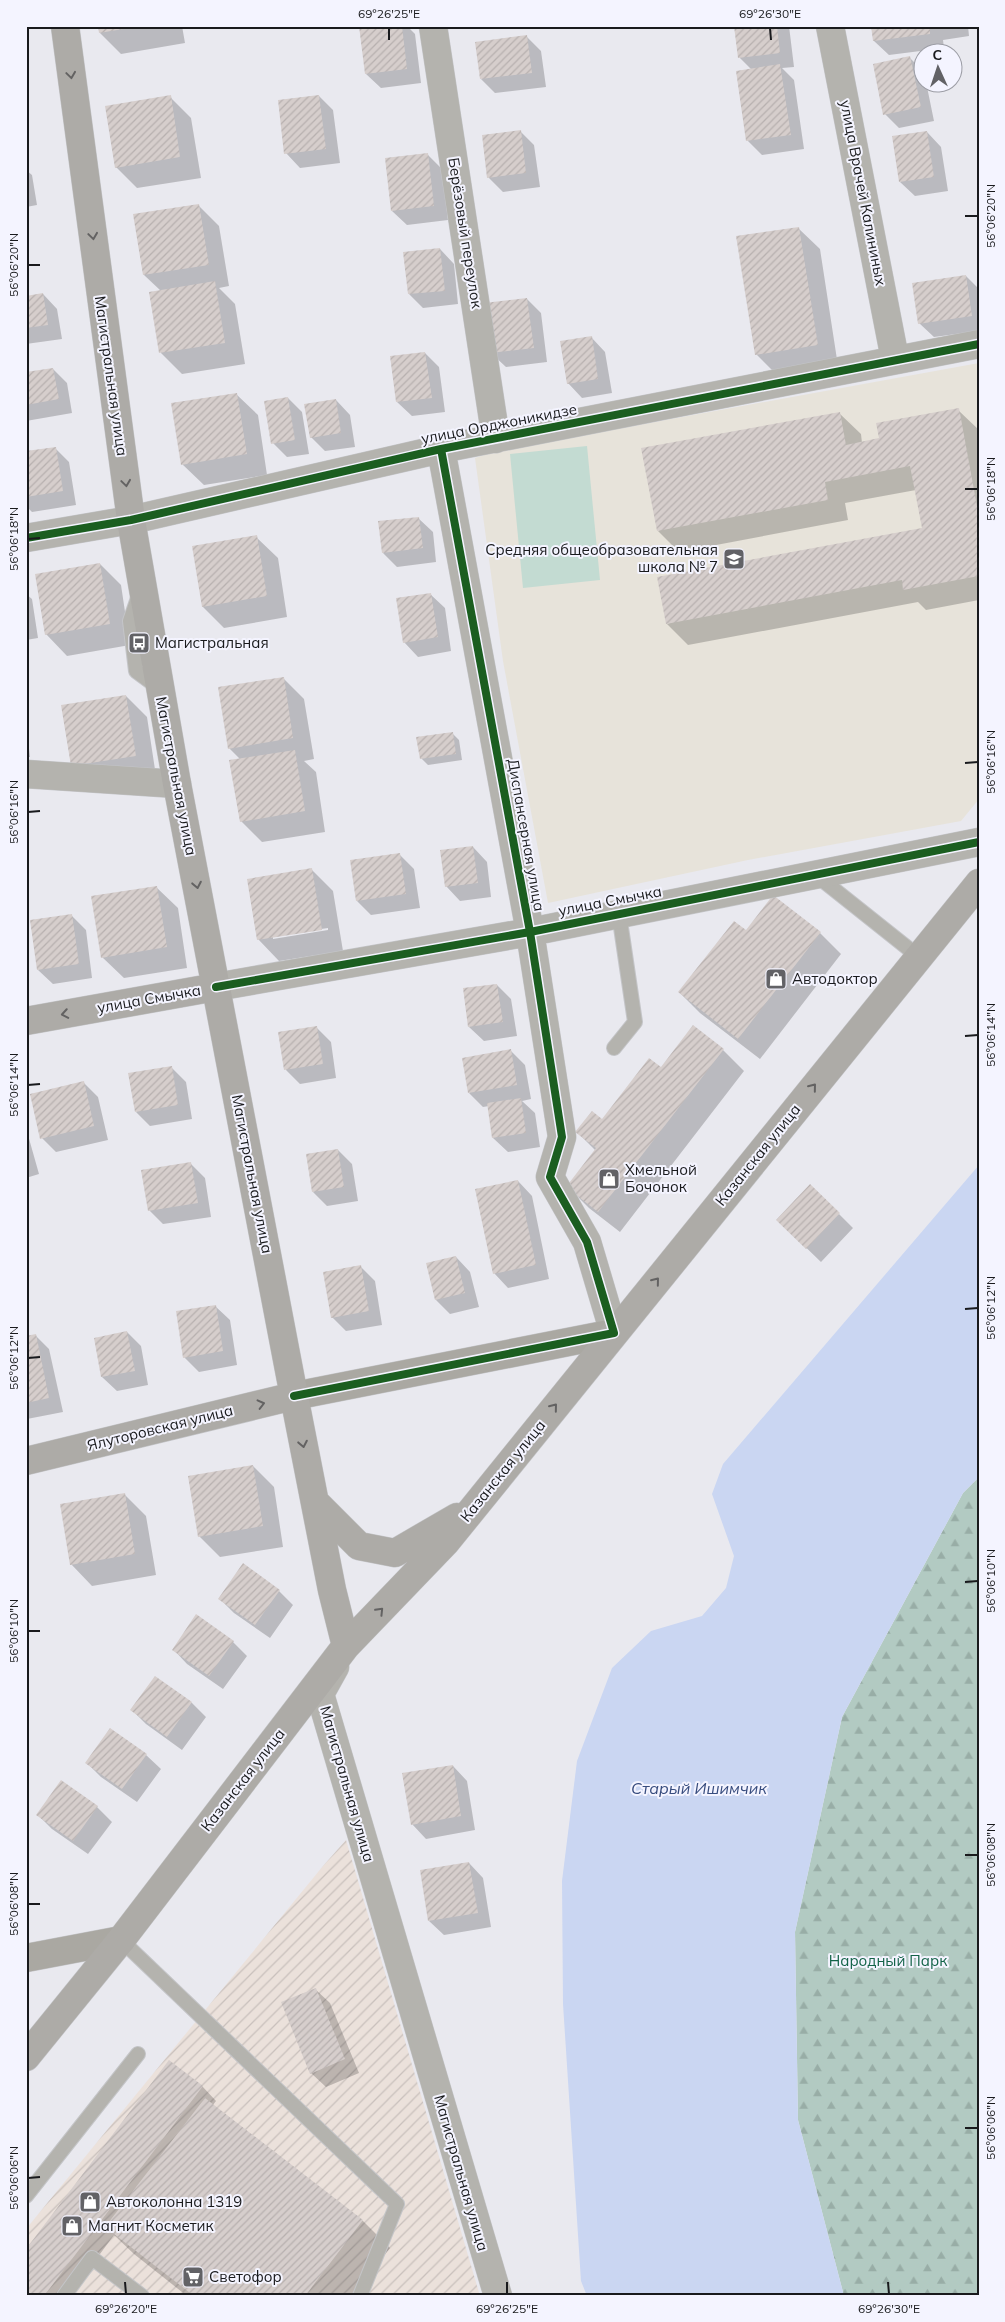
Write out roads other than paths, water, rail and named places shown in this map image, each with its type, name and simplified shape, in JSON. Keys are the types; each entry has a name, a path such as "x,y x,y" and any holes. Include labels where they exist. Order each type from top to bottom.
{"main road":[{"name":"Магистральная улица","path":"65,26 130,520 177,784 294,1396 332,1590 346,1646"},
{"name":"Казанская улица","path":"26,2057 121,1940 346,1646 446,1542 979,883"},
{"name":"улица Смычка","path":"26,1021 216,987"},
{"name":"Ялуторовская улица","path":"26,1461 294,1396"},
{"path":"315,1502 358,1546 395,1553 473,1507"}],"street":[{"name":"Берёзовый переулок","path":"433,26 496,439"},
{"name":"улица Врачей Калининых","path":"830,26 895,359"},
{"name":"улица Орджоникидзе","path":"26,538 130,520 441,449 979,344"},
{"name":"Диспансерная улица","path":"441,449 530,932 562,1137 550,1178 587,1242 614,1333"},
{"path":"26,774 177,784"},
{"name":"улица Смычка","path":"216,987 530,932 979,842"},
{"path":"294,1396 614,1333"},
{"name":"Магистральная улица","path":"346,1646 320,1694 498,2296"},
{"path":"26,1958 121,1940"}],"lane":[{"path":"816,874 919,956"},
{"path":"614,1048 635,1022 619,914"},
{"path":"121,1940 397,2204 360,2296"},
{"path":"26,2196 138,2054"},
{"path":"64,2296 92,2258 142,2296"}],"water":[{"name":"Старый Ишимчик","path":"979,1165 979,1477 963,1493 842,1717 795,1932 798,2120 844,2296 587,2296 581,2281 563,2004 562,1881 577,1761 612,1668 651,1631 702,1616 726,1588 734,1556 712,1494 723,1464"}],"place":[{"name":"Средняя общеобразовательная школа № 7","path":"734,559"},
{"name":"Магистральная","path":"139,643"},
{"name":"Автодоктор","path":"776,979"},
{"name":"Хмельной Бочонок","path":"609,1179"},
{"name":"Автоколонна 1319","path":"90,2202"},
{"name":"Магнит Косметик","path":"72,2226"},
{"name":"Светофор","path":"193,2277"}],"park label":[{"name":"Народный Парк","path":"888,1961"}]}
